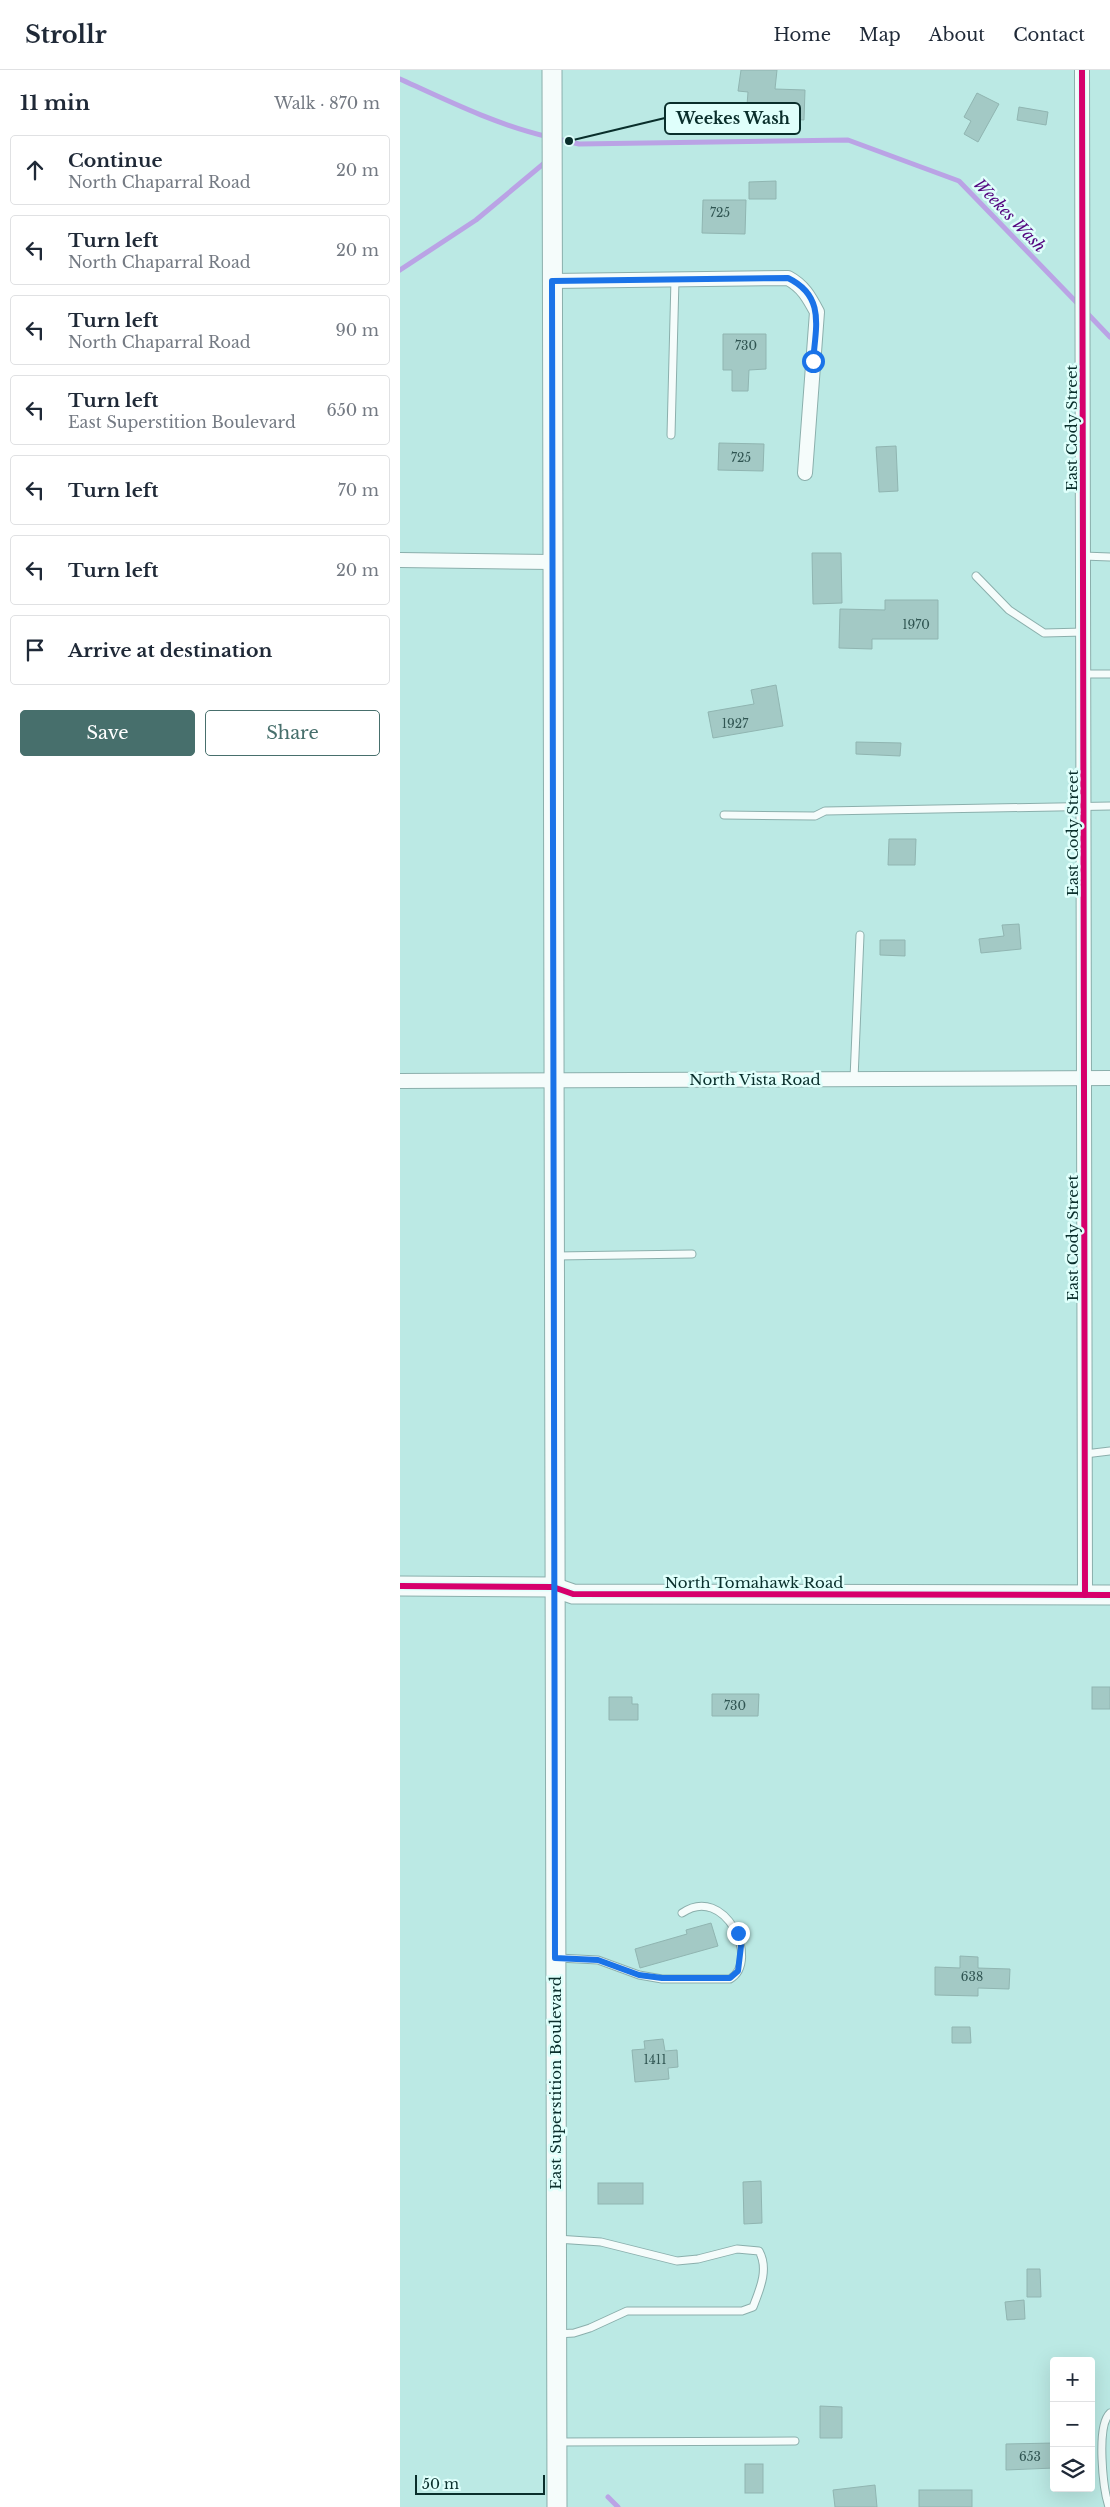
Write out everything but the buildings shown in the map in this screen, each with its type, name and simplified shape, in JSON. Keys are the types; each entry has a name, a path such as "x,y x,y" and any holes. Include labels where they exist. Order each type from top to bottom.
{"main road":[{"name":"East Superstition Boulevard","path":"552,70 553,1587 557,2507"},
{"name":"North Tomahawk Road","path":"400,1586 553,1587 573,1594 1110,1595"}],"street":[{"name":"East Cody Street","path":"1082,70 1085,1595"},
{"path":"552,281 788,278 798,283 806,291 817,312 805,473"},
{"path":"400,560 552,562"},
{"name":"North Vista Road","path":"400,1081 1110,1078"}],"lane":[{"path":"672,435 675,279"},
{"path":"1083,556 1110,557"},
{"path":"976,576 1009,610 1044,633 1084,632"},
{"path":"1084,674 1110,674"},
{"path":"724,815 815,816 825,811 1110,806"},
{"path":"854,1079 860,935"},
{"path":"553,1256 692,1254"},
{"path":"1085,1454 1110,1451"},
{"path":"555,1958 598,1960 639,1975 662,1978 730,1978 736,1975 741,1946 738,1933 731,1921 715,1910 705,1907 696,1906 682,1913"},
{"path":"556,2240 601,2242 677,2261 698,2260 737,2249 758,2251 764,2260 764,2270 753,2307 742,2312 627,2310 590,2328 574,2333 556,2334"},
{"path":"1109,2507 1102,2456 1104,2422 1110,2412"},
{"path":"557,2442 795,2441"}],"waterway":[{"name":"Weekes Wash","path":"400,79 492,119 549,137"},
{"name":"Weekes Wash","path":"557,139 579,144 848,140 959,181 1080,306"},
{"name":"Weekes Wash","path":"400,270 476,220 548,160"},
{"name":"Weekes Wash","path":"1086,312 1110,337"},
{"path":"608,2497 618,2507"}],"cycle path":[{"path":"1082,70 1085,1595"},
{"path":"400,1586 553,1587 573,1594 1110,1595"}],"place":[{"name":"Weekes Wash","path":"569,141"}],"route":[{"path":"738,1933 741,1954 738,1971 736,1975 730,1978 662,1978 623,1971 598,1960 555,1958 552,281 788,278 798,283 806,291 817,312 813,361"}]}
